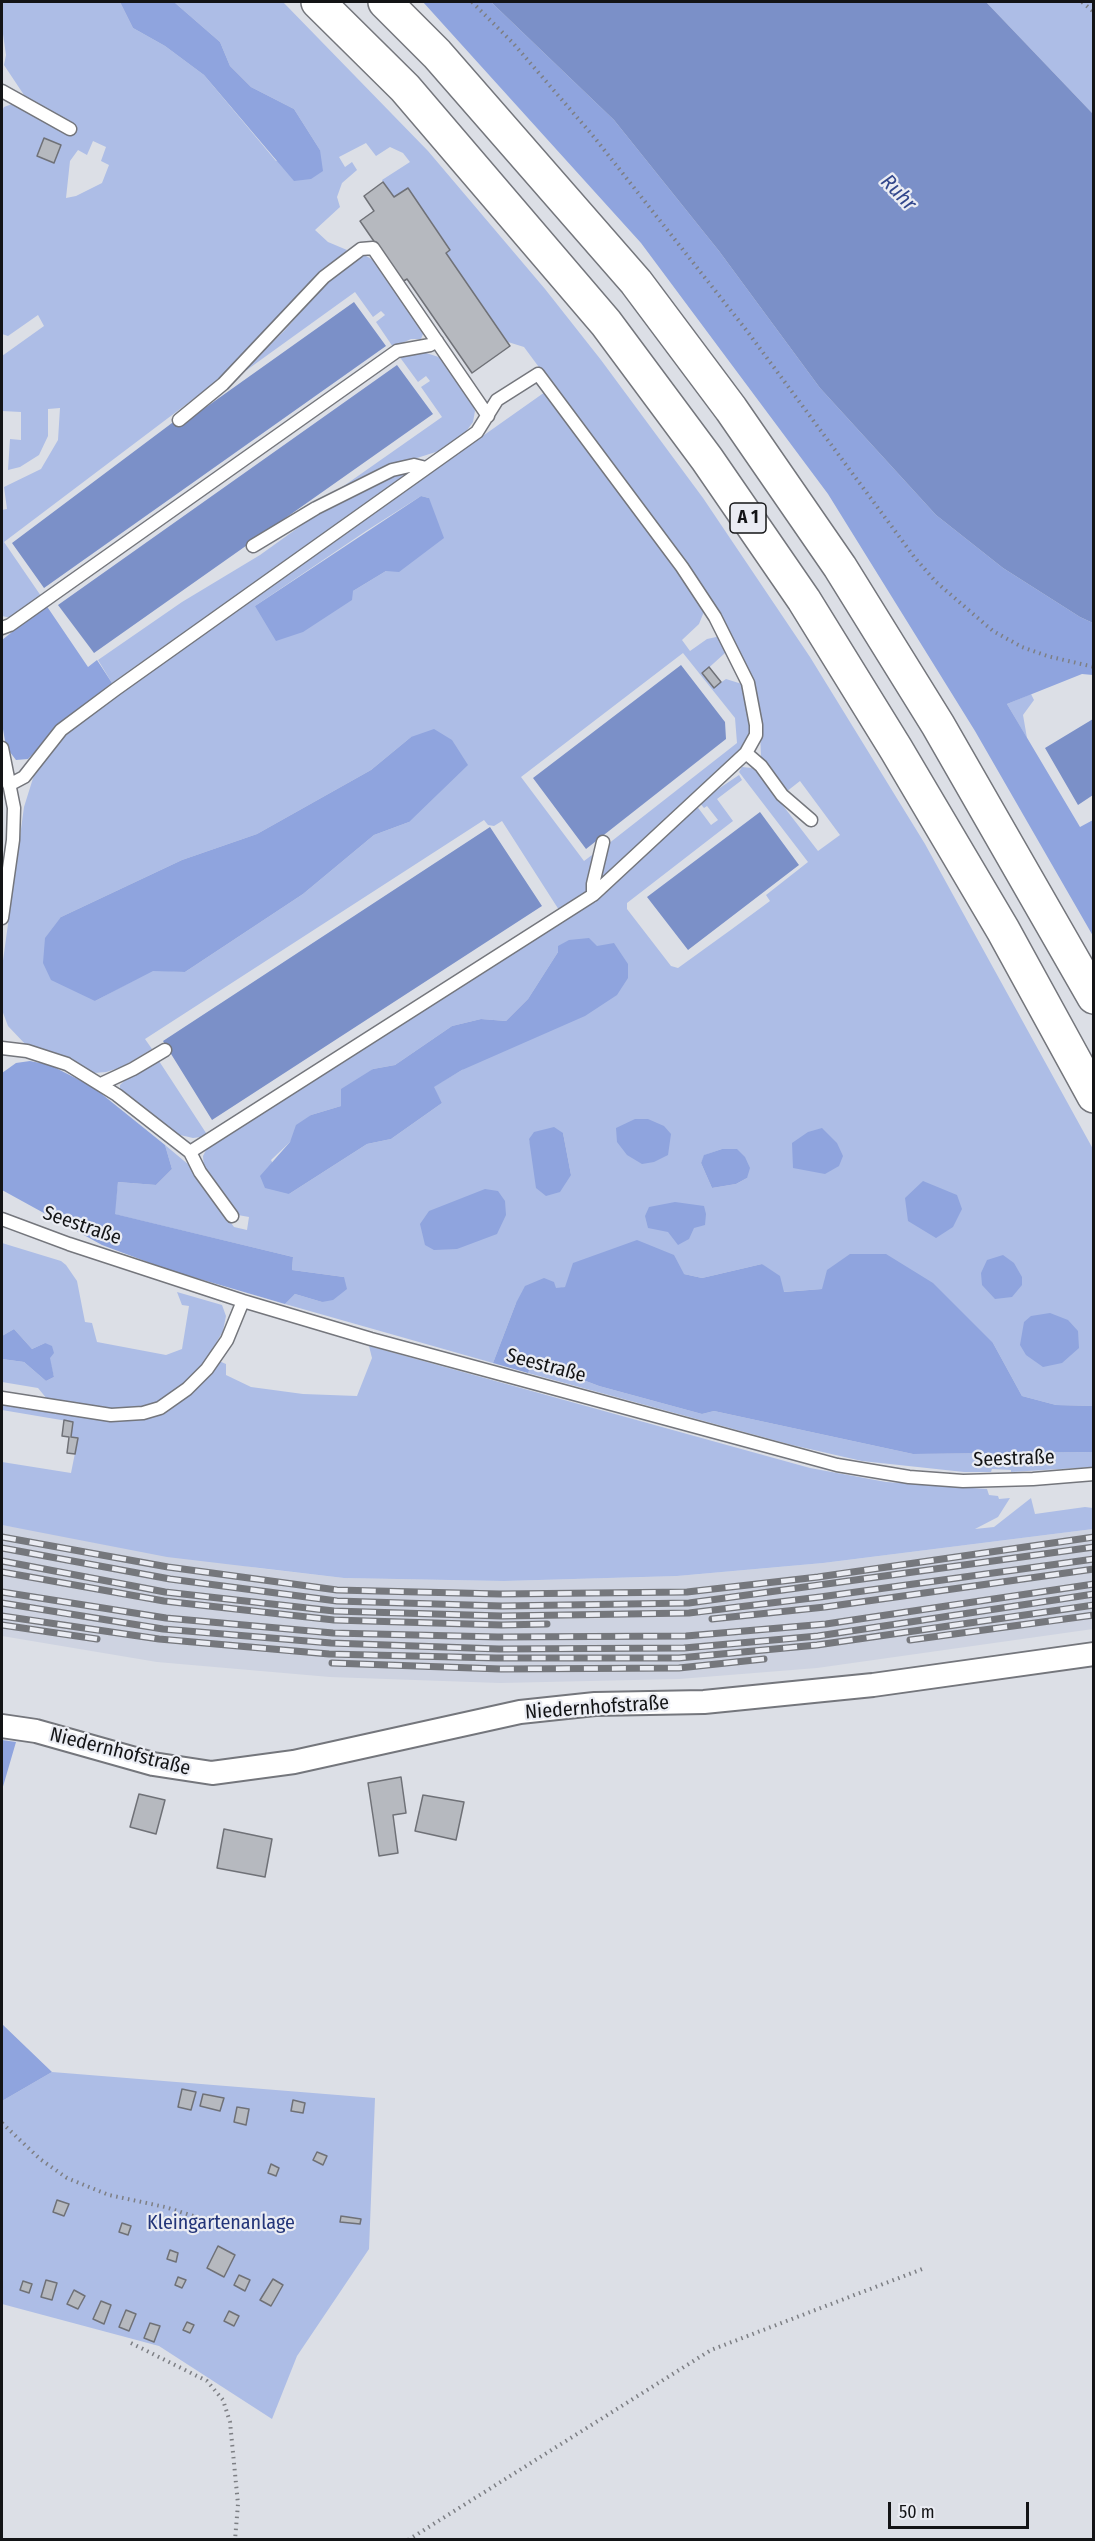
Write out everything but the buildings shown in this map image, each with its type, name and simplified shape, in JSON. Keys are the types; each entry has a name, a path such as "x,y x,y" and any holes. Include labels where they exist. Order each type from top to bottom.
{"highway":[{"name":"A 1","path":"318,2 405,88 598,314 707,459 804,600 896,749 1003,930 1094,1096"},
{"name":"A 1","path":"385,2 437,54 636,282 731,409 840,567 938,725 1094,997"}],"street":[{"name":"Niedernhofstraße","path":"2,1726 36,1731 153,1764 212,1773 294,1762 520,1712 595,1704 704,1702 873,1685 1094,1654"}],"lane":[{"path":"2,91 70,129"},
{"path":"179,420 223,384 324,277 361,249 373,248 488,416"},
{"path":"2,628 10,625 397,351 430,345 437,341"},
{"path":"9,785 24,777 61,730 477,432 497,400 538,374 682,567 715,617 748,683 754,708 756,735 746,753 609,882 593,895 190,1152"},
{"path":"254,546 316,508 392,470 414,465 426,468"},
{"path":"2,748 14,808 13,840 2,918"},
{"path":"746,753 761,766 782,795 811,820"},
{"path":"593,895 592,884 603,842"},
{"path":"2,1048 27,1050 67,1064 101,1084 190,1152 200,1172 232,1216"},
{"path":"101,1084 165,1050"},
{"name":"Seestraße","path":"2,1219 69,1244 243,1301 383,1342 837,1465 909,1477 963,1480 1033,1479 1094,1473"},
{"path":"2,1398 111,1415 143,1413 160,1408 187,1389 207,1369 227,1340 243,1301"}],"path":[{"path":"472,2 513,43 594,137 747,330 915,558 936,582 993,630 1022,647 1047,656 1094,667"},
{"path":"1082,2 1094,12"},
{"path":"2,2123 40,2159 67,2178 110,2195 165,2207 209,2221"},
{"path":"408,2540 711,2350 925,2268"},
{"path":"131,2343 207,2380 223,2400 230,2422 238,2504 235,2540"}],"shaded area":[{"path":"120,2 174,2 220,42 230,66 251,87 294,109 320,150 323,171 311,179 294,181 204,75 165,46 133,28"},
{"path":"423,2 491,2 614,120 719,251 820,388 936,515 1003,568 1093,623 1093,675 1082,674 1007,704 1080,827 1093,820 1093,936 975,731 828,494 641,243"},
{"path":"421,496 429,498 444,538 399,572 386,571 353,591 352,600 303,632 276,641 255,606"},
{"path":"46,605 88,667 97,660 112,683 62,723 28,759 16,760 6,747 2,723 2,640"},
{"path":"434,729 452,740 468,765 409,822 374,835 303,894 185,972 153,971 95,1001 51,980 43,963 45,938 61,917 182,860 257,834 371,770 411,737"},
{"path":"589,938 597,946 614,943 628,964 628,978 617,995 585,1016 462,1070 434,1087 442,1103 391,1139 367,1144 289,1194 265,1188 260,1176 290,1142 296,1125 311,1115 341,1106 341,1089 373,1069 395,1065 452,1026 481,1019 506,1021 528,999 558,952 558,946 569,940"},
{"path":"30,1061 50,1065 93,1087 165,1145 172,1169 156,1185 118,1182 115,1214 293,1257 292,1270 344,1277 347,1289 333,1300 322,1302 295,1294 285,1304 169,1270 102,1245 2,1190 2,1073 16,1063"},
{"path":"635,1119 648,1119 664,1126 671,1134 668,1155 654,1162 642,1164 627,1155 617,1142 616,1128"},
{"path":"554,1127 563,1133 571,1175 560,1192 546,1196 536,1188 529,1139 534,1132"},
{"path":"822,1128 837,1143 843,1156 839,1166 825,1174 793,1168 792,1143 808,1132"},
{"path":"722,1149 737,1149 745,1157 750,1168 747,1178 736,1184 712,1188 701,1163 704,1155"},
{"path":"923,1181 957,1195 962,1209 953,1227 936,1238 908,1221 905,1198"},
{"path":"485,1189 498,1191 505,1201 506,1215 497,1234 457,1249 434,1250 425,1245 420,1224 429,1211"},
{"path":"675,1202 704,1206 706,1214 705,1225 694,1228 689,1239 678,1245 668,1232 648,1228 645,1216 649,1207"},
{"path":"637,1240 674,1255 684,1274 702,1278 762,1264 780,1276 784,1292 822,1289 827,1270 850,1254 886,1254 933,1283 993,1343 1022,1396 1056,1405 1093,1406 1093,1452 913,1454 714,1411 702,1414 599,1386 533,1361 528,1373 493,1363 525,1286 544,1278 554,1282 556,1288 565,1287 573,1263"},
{"path":"1003,1255 1014,1263 1022,1277 1022,1285 1012,1297 995,1299 982,1285 981,1273 987,1260"},
{"path":"1050,1313 1068,1320 1078,1331 1079,1348 1062,1363 1043,1367 1026,1355 1020,1345 1024,1322 1031,1316"},
{"path":"14,1329 32,1349 45,1343 52,1346 54,1353 50,1358 54,1377 46,1381 24,1362 2,1359 2,1336"},
{"path":"2,1525 258,1568 344,1578 504,1581 677,1576 823,1563 1093,1529 1093,1629 817,1668 679,1679 500,1683 330,1677 157,1662 2,1636"},
{"path":"2,1740 16,1742 2,1790"},
{"path":"2,2024 52,2072 2,2101"}],"green space":[{"path":"2,2 120,2 133,28 165,46 204,75 276,161 320,150 294,109 251,87 230,66 220,42 174,2 283,2 428,151 545,289 601,360 703,498 810,657 925,844 1093,1149 1093,1406 1056,1405 1022,1396 993,1343 822,1289 783,1292 762,1264 702,1278 684,1274 565,1287 516,1303 493,1363 285,1304 295,1294 322,1302 344,1277 292,1270 293,1257 114,1214 118,1182 156,1185 172,1169 165,1145 189,1165 234,1227 247,1230 249,1217 238,1215 204,1170 203,1156 206,1150 589,903 696,805 711,825 718,820 707,806 704,808 699,802 739,775 742,780 717,799 733,821 627,903 627,909 671,966 678,968 770,901 766,895 808,862 739,772 742,767 752,768 757,772 818,851 840,835 800,781 786,792 765,764 761,757 759,705 752,681 684,563 524,347 508,342 446,253 450,249 408,188 394,197 383,182 382,180 410,162 403,153 390,147 376,156 366,143 339,157 345,167 352,162 357,170 342,183 337,197 340,207 315,230 328,242 347,250 229,372 4,542 41,596 11,618 2,616 2,510 7,509 4,487 41,469 58,440 60,408 48,409 48,436 39,455 20,467 8,470 10,439 21,440 21,412 2,411 2,356 44,326 38,315 8,336 2,334 2,111 4,107 12,104 22,107 28,101 4,65 6,55 2,27","holes":["93,141 106,147 101,161 109,165 102,183 76,196 66,198 70,161 78,150 87,155","559,946 597,946 462,1070 433,1087 442,1103 391,1139 367,1144 289,1194 271,1160 290,1142 311,1115 341,1106 373,1069 395,1065 452,1026 481,1019 506,1021 528,999 558,952","563,1133 571,1175 533,1155 529,1139","722,1149 747,1178 736,1184 712,1188 701,1163 705,1155"]},
{"path":"986,2 1093,3 1093,114"},
{"path":"359,256 366,256 379,263 422,328 421,339 411,339 393,347 376,322 385,315 381,311 373,317 355,292 237,377 284,331 336,272"},
{"path":"410,352 426,353 445,359 472,400 475,411 473,422 465,433 442,450 395,465 328,497 442,417 421,387 430,381 426,376 418,382 399,356"},
{"path":"545,392 686,580 705,609 699,624 682,640 690,651 707,639 721,636 726,649 725,653 703,673 714,687 726,679 742,684 750,722 749,738 744,747 596,884 601,876 608,844 737,743 735,718 683,653 521,777 584,861 596,852 586,894 559,910 502,821 494,826 488,825 484,820 145,1039 152,1049 122,1067 94,1073 64,1057 26,1045 8,1026 2,1010 2,968 24,807 34,775 51,747 75,724","holes":["421,496 429,498 386,571 353,591 255,606","411,737 409,822 374,835 303,894 185,972 153,970 95,1001 61,917 182,860 257,834 371,770"]},
{"path":"403,471 413,472 112,683 98,660 182,602 260,555 327,507"},
{"path":"1031,694 1034,700 1023,715 1027,738 1007,704"},
{"path":"159,1061 208,1136 193,1138 180,1135 120,1089 120,1085 125,1080"},
{"path":"2,1243 61,1261 66,1265 77,1281 85,1322 92,1323 97,1342 166,1355 182,1349 189,1306 182,1305 177,1292 222,1305 226,1316 223,1331 204,1364 184,1384 157,1402 142,1407 111,1409 47,1399 38,1388 2,1382 2,1359 24,1362 46,1381 54,1377 45,1343 32,1349 14,1329 2,1336"},
{"path":"369,1346 810,1468 886,1482 987,1489 989,1495 998,1496 999,1499 1010,1498 998,1517 975,1529 994,1527 1031,1498 1035,1514 1085,1507 1093,1508 1093,1529 823,1563 677,1576 504,1581 344,1578 167,1557 2,1525 2,1462 71,1473 78,1438 71,1437 73,1422 2,1410 2,1403 111,1420 144,1418 161,1414 190,1394 219,1361 226,1364 226,1375 251,1387 303,1394 357,1396 372,1358"},
{"path":"532,1361 599,1386 702,1414 714,1411 913,1454 1093,1452 1093,1467 1011,1472 1011,1470 992,1469 991,1472 964,1472 862,1461 792,1445 528,1373"},
{"name":"Kleingartenanlage","path":"52,2072 375,2098 369,2249 297,2356 272,2419 159,2346 2,2304 2,2101"}],"water":[{"name":"Ruhr","path":"491,2 986,2 1093,114 1093,623 1003,568 936,515 820,388 719,251 614,120"},
{"path":"354,302 386,346 44,588 12,543 176,420 181,425"},
{"path":"397,365 433,414 94,653 58,605"},
{"path":"681,665 725,722 726,739 586,849 533,778"},
{"path":"1093,719 1093,795 1078,805 1045,748"},
{"path":"760,812 799,865 688,950 647,897"},
{"path":"490,827 542,906 212,1120 163,1041"}],"railway":[{"path":"2,1537 168,1567 337,1590 500,1594 687,1592 818,1577 1094,1537"},
{"path":"2,1548 170,1579 337,1601 502,1606 689,1603 1094,1547"},
{"path":"2,1561 165,1592 334,1611 502,1616 689,1613 1094,1559"},
{"path":"712,1619 825,1607 1094,1569"},
{"path":"2,1572 164,1601 334,1620 502,1625 547,1624"},
{"path":"2,1592 166,1618 333,1633 498,1637 686,1636 826,1624 1094,1584"},
{"path":"2,1603 163,1629 331,1643 499,1649 684,1648 818,1636 1094,1594"},
{"path":"2,1616 159,1639 329,1654 496,1658 679,1658 817,1645 1094,1605"},
{"path":"910,1640 1094,1615"},
{"path":"2,1625 97,1639"},
{"path":"332,1663 501,1669 679,1668 764,1659"}]}
